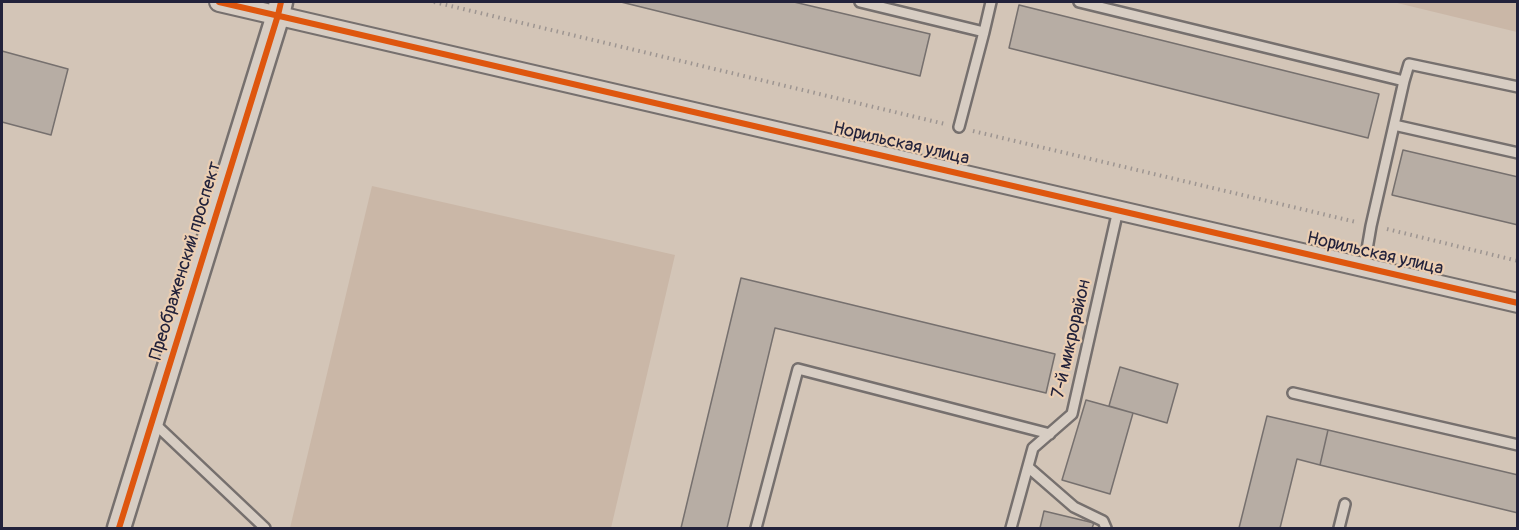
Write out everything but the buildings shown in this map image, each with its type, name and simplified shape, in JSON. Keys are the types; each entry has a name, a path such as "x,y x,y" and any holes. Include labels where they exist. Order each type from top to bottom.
{"street":[{"name":"Норильская улица","path":"219,2 285,6 1118,210 1518,303"},
{"name":"Преображенский проспект","path":"119,528 285,6"}],"lane":[{"path":"860,2 984,32"},
{"path":"959,127 991,2"},
{"path":"1079,2 1404,81"},
{"path":"1364,267 1371,226 1408,64 1518,87"},
{"path":"1394,125 1518,153"},
{"name":"7-й микрорайон","path":"1011,528 1033,448 1072,414 1118,210"},
{"path":"756,528 798,369 1050,434"},
{"path":"1293,393 1518,445"},
{"path":"152,421 265,528"},
{"path":"1028,467 1074,507 1103,521 1106,528"},
{"path":"1339,528 1345,504"}],"shaded area":[{"path":"1393,2 1517,2 1517,32"},
{"path":"372,186 675,255 611,528 290,528"}],"cycle path":[{"path":"219,2 1518,303"},
{"path":"119,528 281,2"}]}
